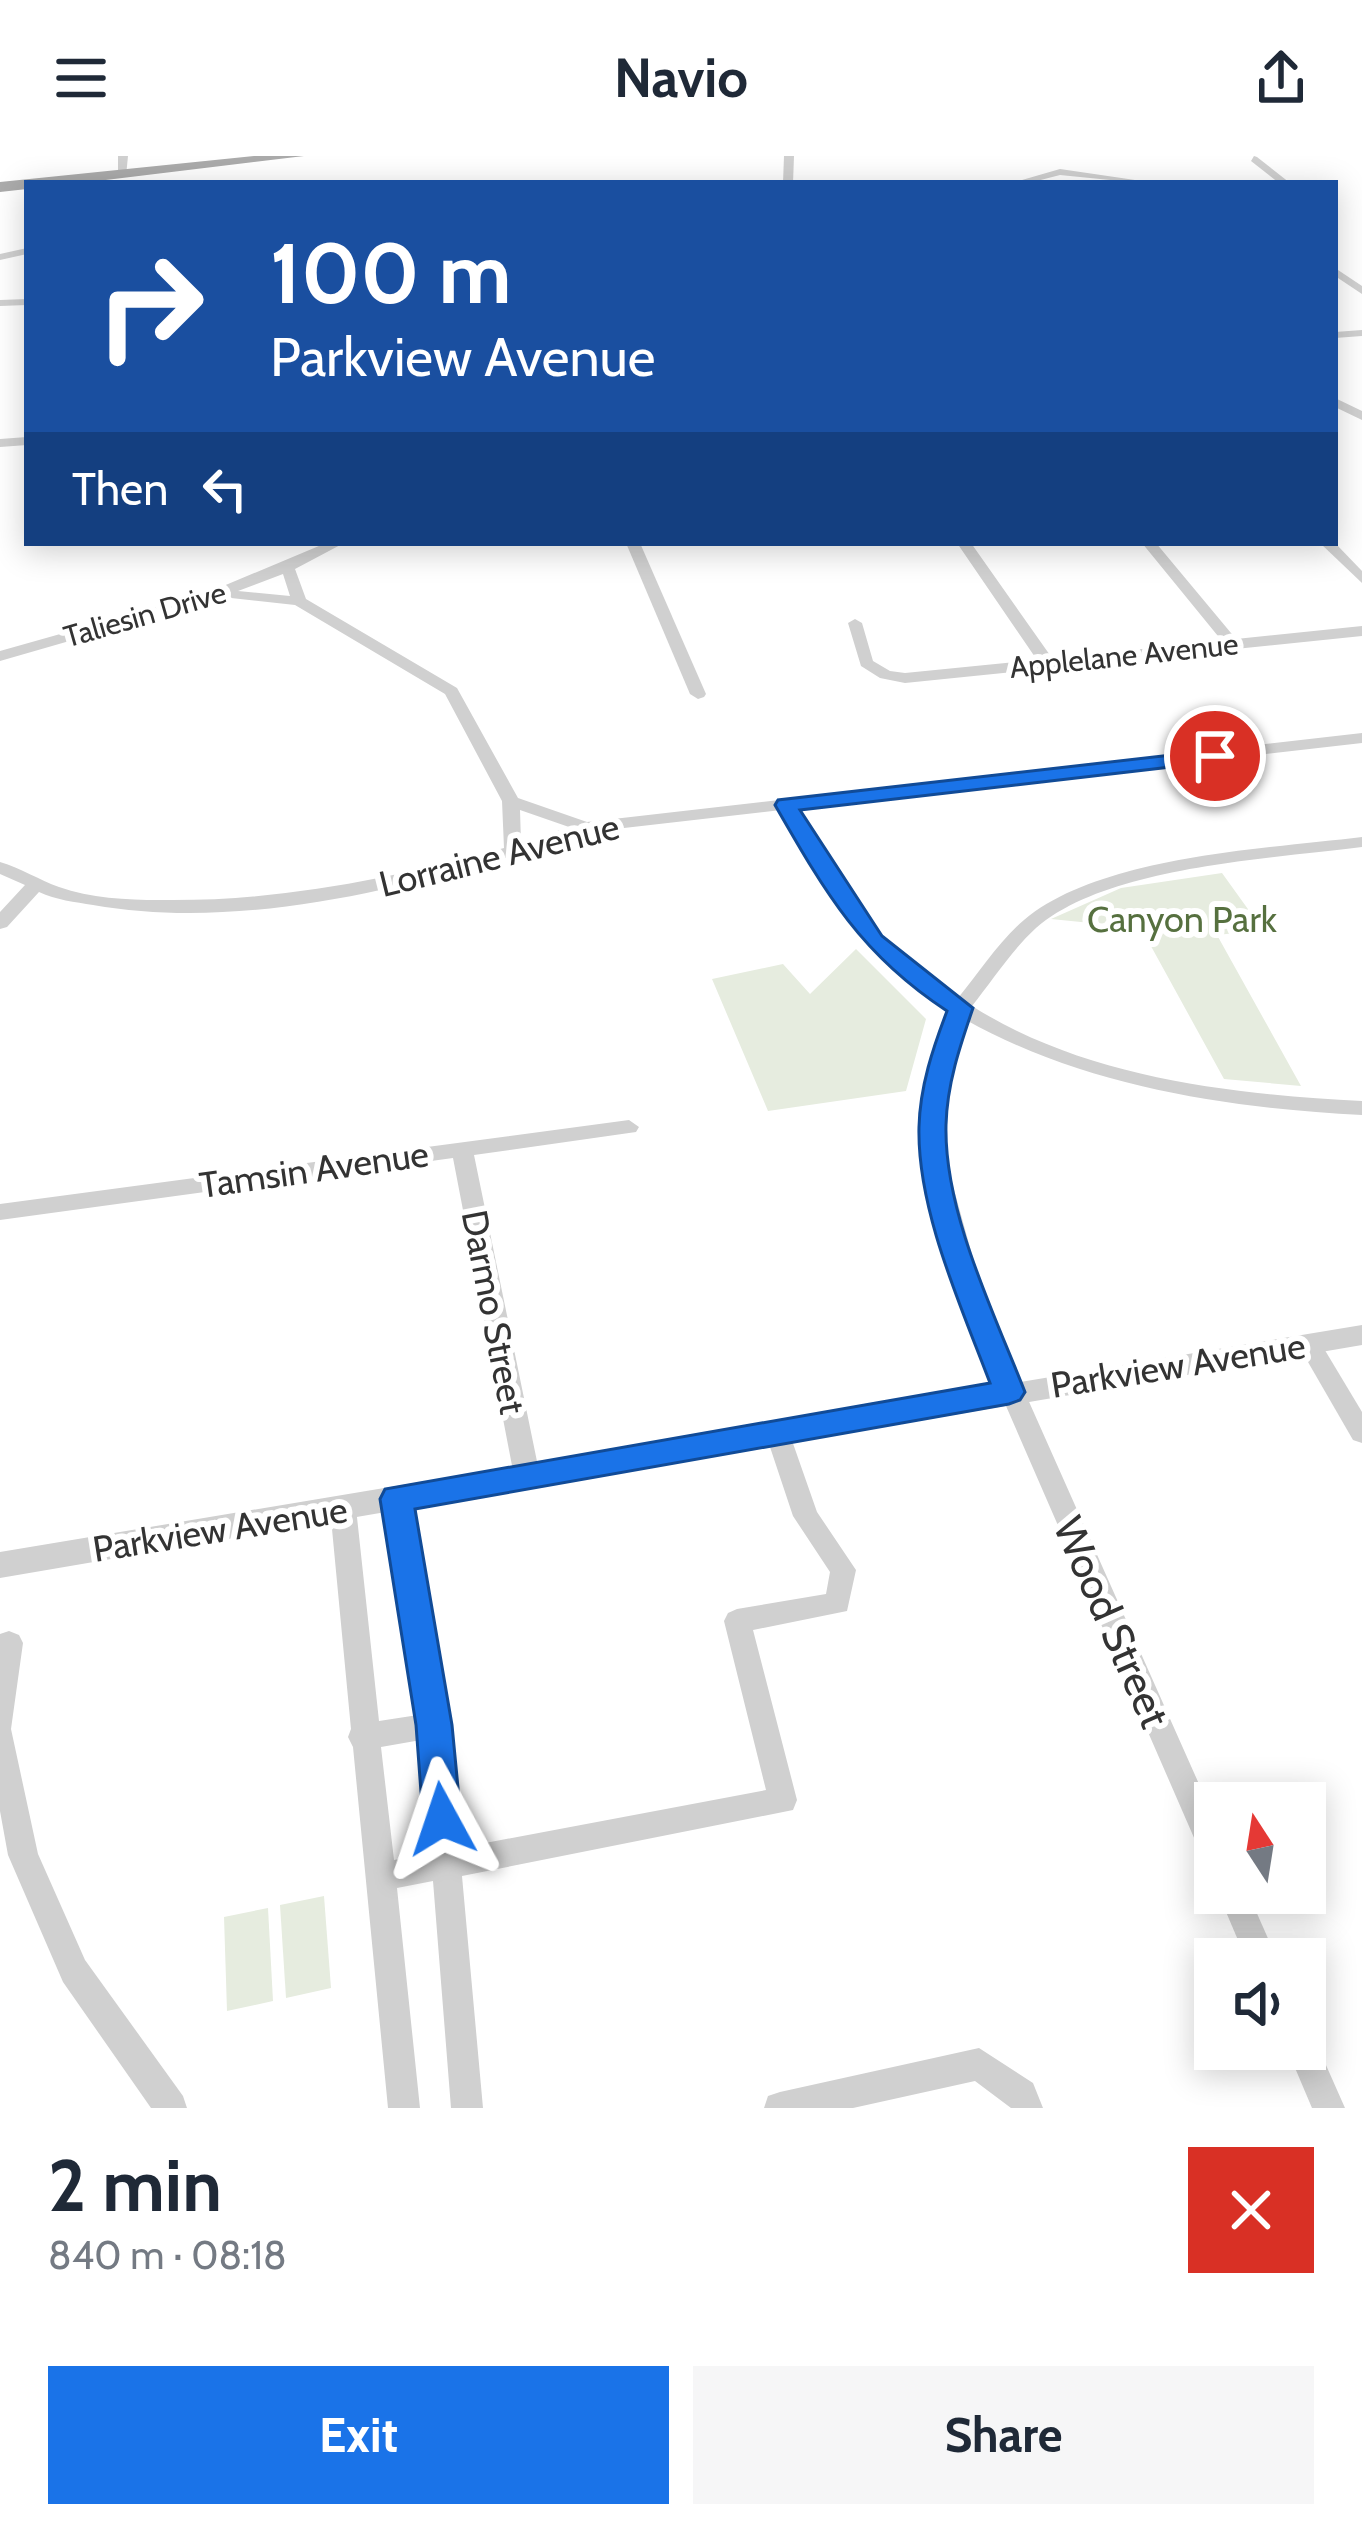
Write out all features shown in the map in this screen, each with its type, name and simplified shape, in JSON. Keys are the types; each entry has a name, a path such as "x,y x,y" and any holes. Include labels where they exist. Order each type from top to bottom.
{"main road":[{"path":"51,180 123,165 297,156"}],"street":[{"path":"1254,159 1281,180"},
{"path":"1031,180 1069,172 1117,180"},
{"name":"Taliesin Drive","path":"0,656 218,595 288,569 331,546"},
{"path":"634,546 698,694"},
{"path":"966,546 1048,664"},
{"path":"1151,546 1232,645"},
{"path":"1330,546 1362,579"},
{"path":"288,569 299,601"},
{"path":"218,595 299,601 452,691 511,801 513,855"},
{"name":"Applelane Avenue","path":"855,623 866,663 886,675 918,678 1362,631"},
{"name":"Lorraine Avenue","path":"0,867 34,886 122,904 254,902 374,888 513,855 586,827 1362,738"},
{"path":"511,801 586,827"},
{"path":"786,805 826,874 874,941 916,979 999,1031 1046,1050 1160,1081 1240,1096 1362,1108"},
{"path":"960,1008 1030,924 1098,886 1162,867 1362,842"},
{"path":"0,923 34,886"},
{"name":"Wood Street","path":"960,1008 941,1063 933,1126 937,1168 960,1263 1009,1392 1194,1806"},
{"name":"Tamsin Avenue","path":"0,1212 628,1127"},
{"name":"Darmo Street","path":"461,1149 526,1476"},
{"name":"Parkview Avenue","path":"0,1565 1362,1334"},
{"path":"1309,1343 1362,1433"},
{"path":"380,1877 783,1800 737,1621 838,1603 843,1570 806,1516 777,1432"},
{"path":"397,1499 434,1725 467,2108"},
{"path":"343,1508 362,1737 404,2108"},
{"path":"0,1724 9,1643"},
{"path":"362,1737 434,1725"},
{"path":"0,1736 23,1855 74,1971 171,2108"},
{"path":"780,2108 979,2063 1022,2094 1027,2108"},
{"path":"1312,2070 1329,2108"}],"green space":[{"name":"Canyon Park","path":"1222,873 1263,930 1217,935 1301,1086 1224,1079 1141,928 1051,919 1121,888"},
{"path":"856,949 926,1019 906,1091 768,1111 712,979 783,964 810,994"},
{"path":"324,1896 331,1988 286,1998 280,1905"},
{"path":"268,1908 273,2001 227,2011 224,1917"}],"route":[{"path":"442,1819 434,1725 397,1499 1009,1392 960,1263 937,1168 933,1126 941,1063 960,1008 916,979 874,941 826,874 786,805 1215,756"}]}
